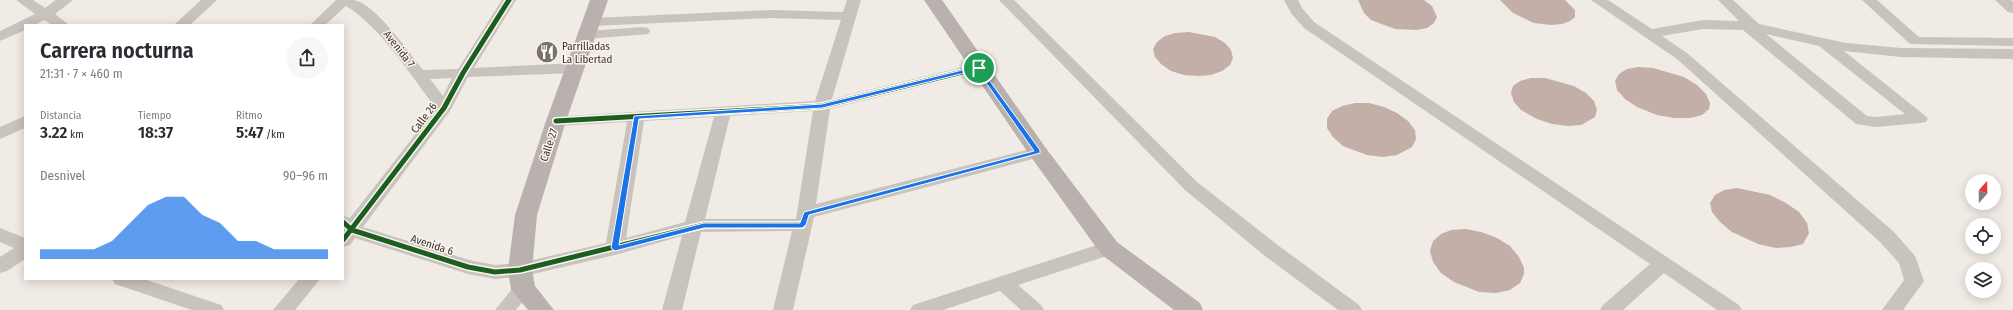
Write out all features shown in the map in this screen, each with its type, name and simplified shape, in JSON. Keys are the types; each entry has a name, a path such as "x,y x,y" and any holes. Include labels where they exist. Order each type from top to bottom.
{"main road":[{"name":"Calle 27","path":"521,280 526,215 556,121 599,0"},
{"path":"933,0 1038,152 1109,248 1191,310"},
{"path":"521,280 542,310"}],"street":[{"path":"23,0 60,24"},
{"path":"25,24 45,14 66,0"},
{"path":"182,24 210,0"},
{"path":"318,24 344,0"},
{"name":"Avenida 7","path":"344,0 366,12 380,26 444,108"},
{"name":"Calle 26","path":"346,231 444,108 463,73 509,0"},
{"path":"1006,0 1191,186 1272,251 1352,310"},
{"path":"1291,0 1296,10 1309,25 1732,310"},
{"path":"1598,0 1682,56 1887,237 1908,261 1914,281 1892,310"},
{"path":"1726,0 1750,26 1862,120 1876,122 1920,118 1822,42"},
{"path":"1869,0 1915,41 2013,42"},
{"path":"2002,0 2013,9"},
{"path":"589,28 758,23 766,19 771,14 851,8 822,106 804,219 783,310"},
{"path":"1649,34 1678,28 1719,24 1750,26 1822,42 1863,49 1921,53 2013,54"},
{"path":"0,37 24,25"},
{"path":"419,75 576,68"},
{"path":"556,121 822,106 979,68"},
{"path":"672,310 692,227 723,112"},
{"path":"615,248 636,117"},
{"path":"0,134 24,122"},
{"name":"Avenida 6","path":"346,231 468,267 495,272 521,280 615,248 692,227 804,219 1038,152"},
{"path":"0,234 24,246"},
{"path":"920,310 1109,248"},
{"path":"0,266 24,251"},
{"path":"1610,310 1662,264"},
{"path":"125,280 214,310"},
{"path":"283,310 309,280"},
{"path":"505,310 521,280"},
{"path":"1003,283 1034,310"}],"building":[{"path":"1358,0 1424,0 1432,6 1437,17 1434,23 1427,28 1416,30 1395,29 1371,20 1364,13"},
{"path":"1500,0 1565,0 1575,10 1575,17 1562,24 1551,25 1534,23 1513,13"},
{"path":"1189,32 1215,37 1225,43 1231,50 1233,58 1230,65 1222,71 1211,75 1198,76 1184,75 1171,71 1161,64 1155,57 1153,49 1157,42 1165,36 1175,33"},
{"path":"1638,67 1653,68 1684,77 1697,85 1706,94 1710,103 1709,109 1702,115 1690,118 1674,118 1657,115 1637,107 1625,99 1617,90 1615,81 1619,74 1627,69"},
{"path":"1531,78 1545,78 1574,86 1586,93 1594,101 1597,110 1595,117 1581,125 1568,126 1552,124 1537,119 1521,110 1514,102 1511,93 1513,86 1520,81"},
{"path":"1355,103 1369,103 1384,107 1397,113 1408,121 1415,130 1416,139 1412,147 1397,155 1383,157 1367,155 1343,146 1333,137 1327,128 1327,119 1332,111 1342,106"},
{"path":"1737,188 1770,195 1799,212 1807,223 1809,233 1803,244 1791,247 1776,248 1758,244 1732,232 1720,222 1712,212 1710,203 1715,195 1724,190"},
{"path":"1466,229 1481,232 1497,238 1510,246 1519,257 1524,268 1524,274 1520,283 1510,290 1496,293 1479,292 1454,282 1441,273 1433,262 1430,251 1433,241 1441,234 1451,230"}],"cycle path":[{"path":"344,239 444,108 463,73 509,0"},
{"path":"556,121 822,106 979,68"},
{"path":"344,223 352,230 468,267 495,272 520,270 704,225 802,225"}],"place":[{"name":"Parrilladas La Libertad","path":"547,52"}],"route":[{"path":"979,68 1038,152 806,213 802,225 704,225 615,248 636,117 822,106 979,68"}]}
